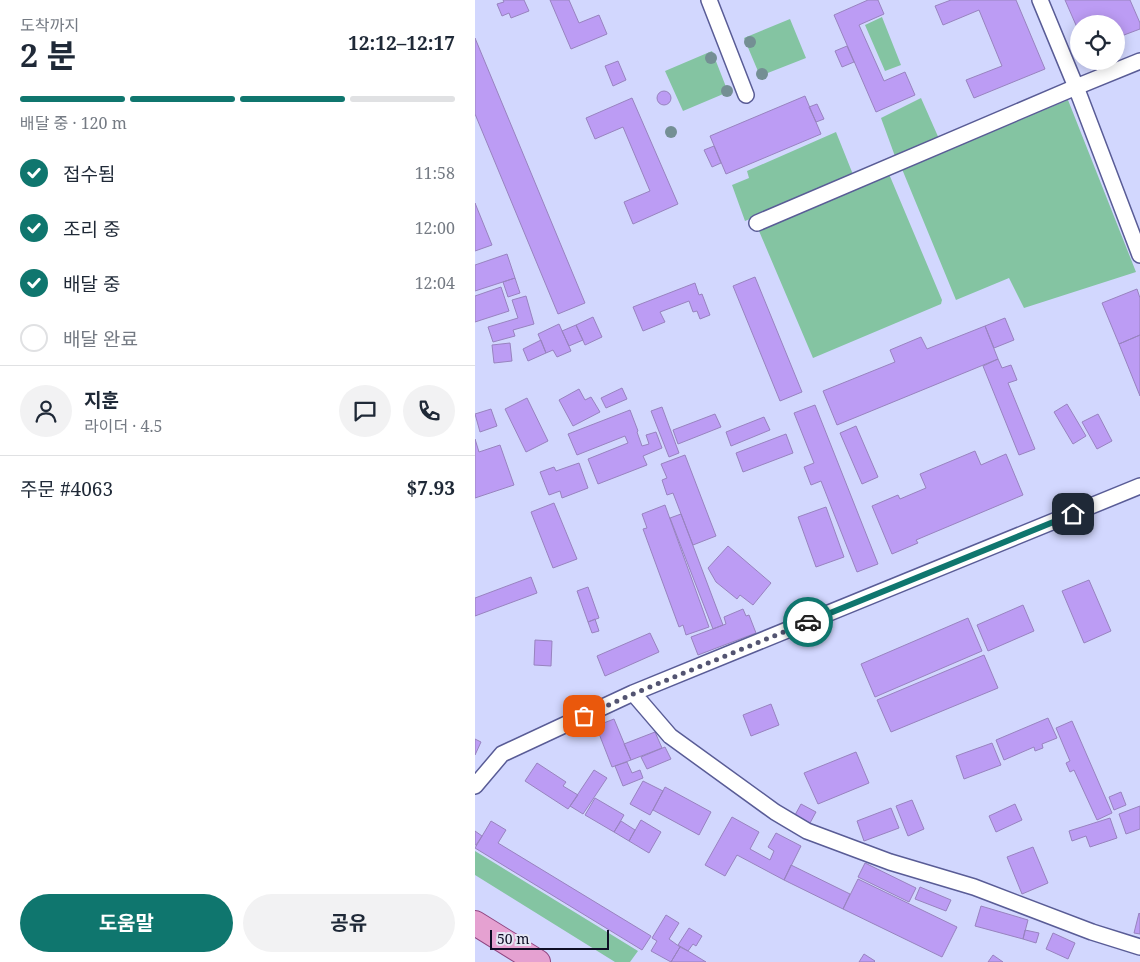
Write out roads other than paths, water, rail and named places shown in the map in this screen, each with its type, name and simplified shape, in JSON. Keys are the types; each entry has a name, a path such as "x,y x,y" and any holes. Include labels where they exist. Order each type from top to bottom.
{"main road":[{"path":"475,923 538,962"}],"street":[{"path":"709,0 746,95"},
{"path":"1040,0 1076,86 1140,255"},
{"path":"757,224 1076,86 1140,61"},
{"path":"475,786 502,754 633,694 1140,486"},
{"path":"633,694 670,736 775,812 807,831 890,862 974,887 1092,932 1140,947"}]}
